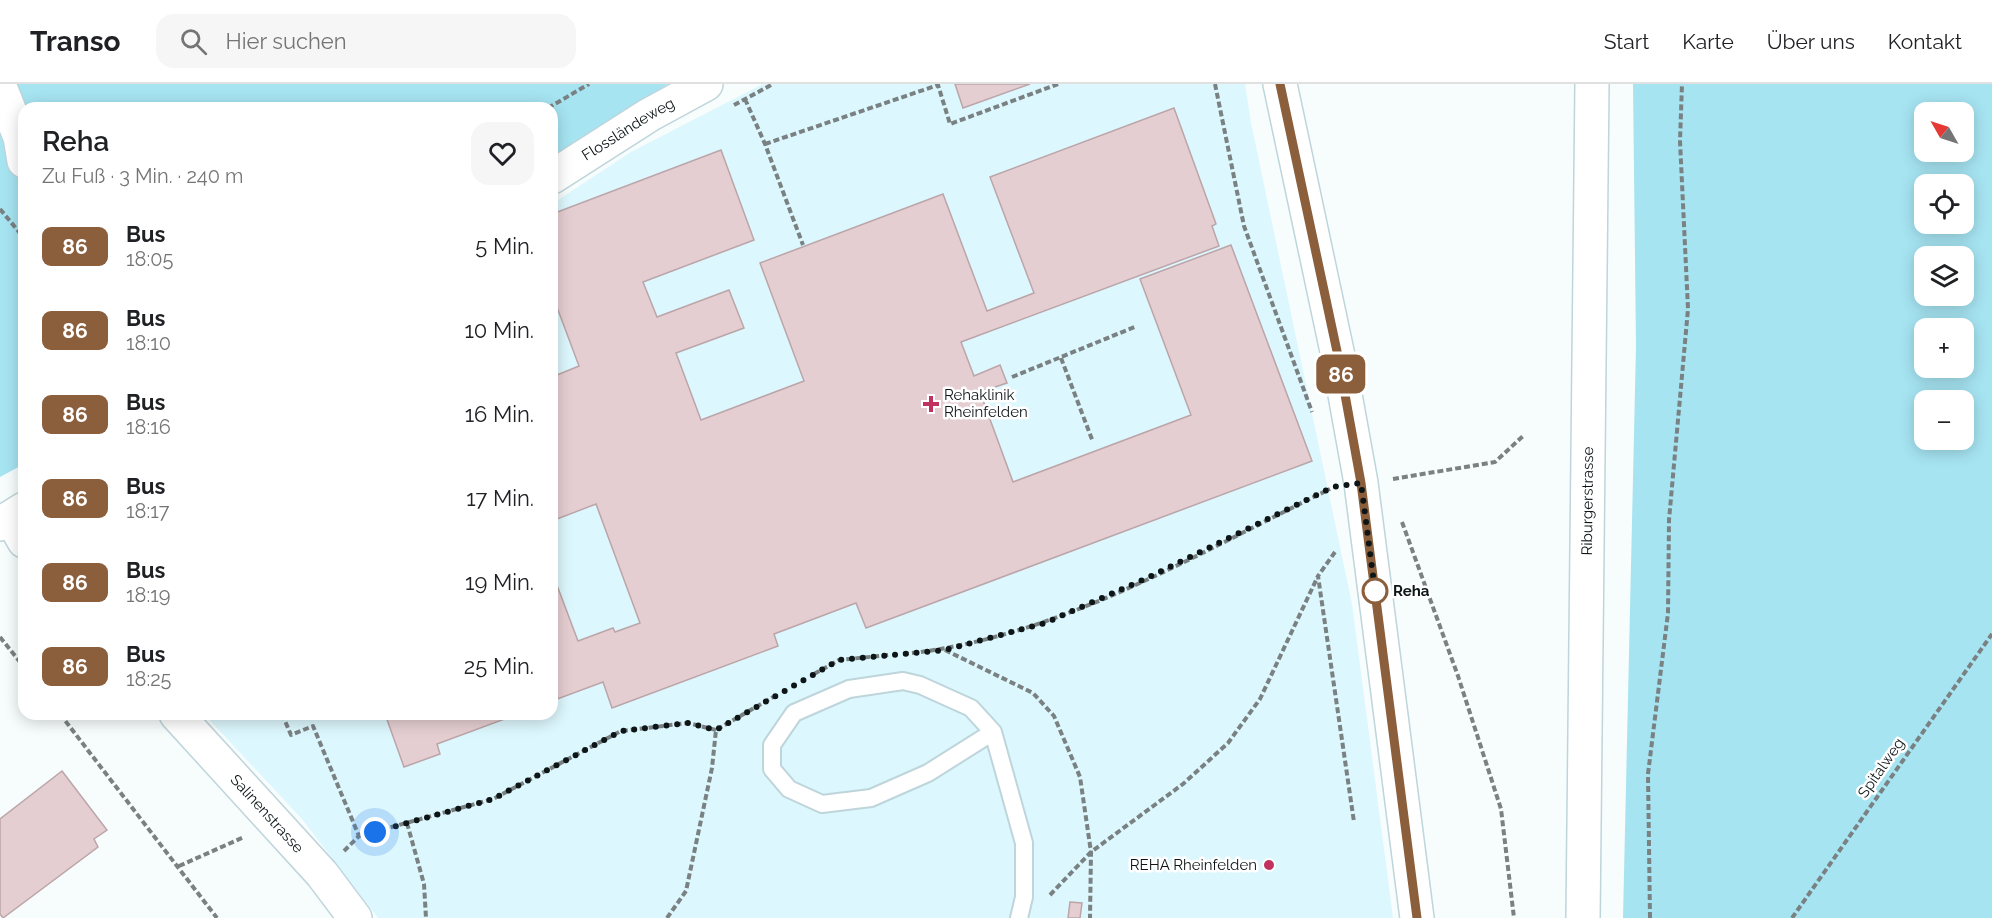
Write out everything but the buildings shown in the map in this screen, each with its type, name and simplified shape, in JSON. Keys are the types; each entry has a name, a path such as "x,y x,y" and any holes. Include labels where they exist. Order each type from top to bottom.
{"street":[{"name":"Flossländeweg","path":"558,173 649,115 706,84"},
{"path":"1280,84 1338,356 1361,483 1417,918"},
{"name":"Riburgerstrasse","path":"1583,918 1592,84"},
{"path":"0,87 18,132"},
{"name":"Salinenstrasse","path":"182,720 322,874 355,918"}],"lane":[{"path":"993,732 928,773 871,798 822,804 789,789 772,769 772,745 794,713 849,689 903,681 920,685 971,708 993,732 1024,843 1024,897 1019,918"}],"path":[{"path":"558,102 589,84"},
{"path":"765,144 937,85 950,124 1058,84"},
{"path":"1215,84 1244,226 1315,421"},
{"path":"1650,918 1648,774 1668,613 1669,520 1688,309 1680,141 1683,84"},
{"path":"745,99 765,144 803,245"},
{"path":"0,209 18,231"},
{"path":"1012,377 1137,326"},
{"path":"1061,358 1093,442"},
{"path":"1386,481 1495,462 1523,436"},
{"path":"808,677 839,660 945,650 1045,623 1145,579 1333,487 1335,498"},
{"path":"1398,513 1458,676 1500,809 1514,918"},
{"path":"1045,901 1091,852 1183,784 1228,743 1260,699 1318,576 1336,550"},
{"path":"1318,576 1354,822"},
{"name":"Spitalweg","path":"1792,918 1992,634"},
{"path":"0,637 18,660"},
{"path":"945,650 1033,693 1054,716 1080,777 1091,852 1090,918"},
{"path":"322,874 358,836 493,799 621,731 688,723 716,730 778,695"},
{"path":"65,720 217,918"},
{"path":"285,720 291,735 313,726 358,836"},
{"path":"667,918 686,891 712,768 716,730"},
{"path":"179,866 276,823"},
{"path":"407,823 424,885 426,918"}],"shaded area":[{"path":"0,84 668,84 558,153 558,102 18,102 18,467 0,477"},
{"name":"Rehaklinik Rheinfelden","path":"763,84 1245,84 1251,123 1352,604 1393,918 378,918 302,819 210,720 558,720 558,200 631,152"},
{"path":"1633,84 1992,84 1992,918 1623,918 1636,346"}],"bus line":[{"name":"86","path":"1280,84 1338,356 1361,483 1417,918"}],"place":[{"name":"Rehaklinik Rheinfelden","path":"931,404"},
{"name":"Reha","path":"1375,591"},
{"name":"REHA Rheinfelden","path":"1269,865"}],"route":[{"path":"375,832 493,799 621,731 688,723 716,730 839,660 945,650 1045,623 1145,579 1333,487 1361,483 1375,591"}]}
